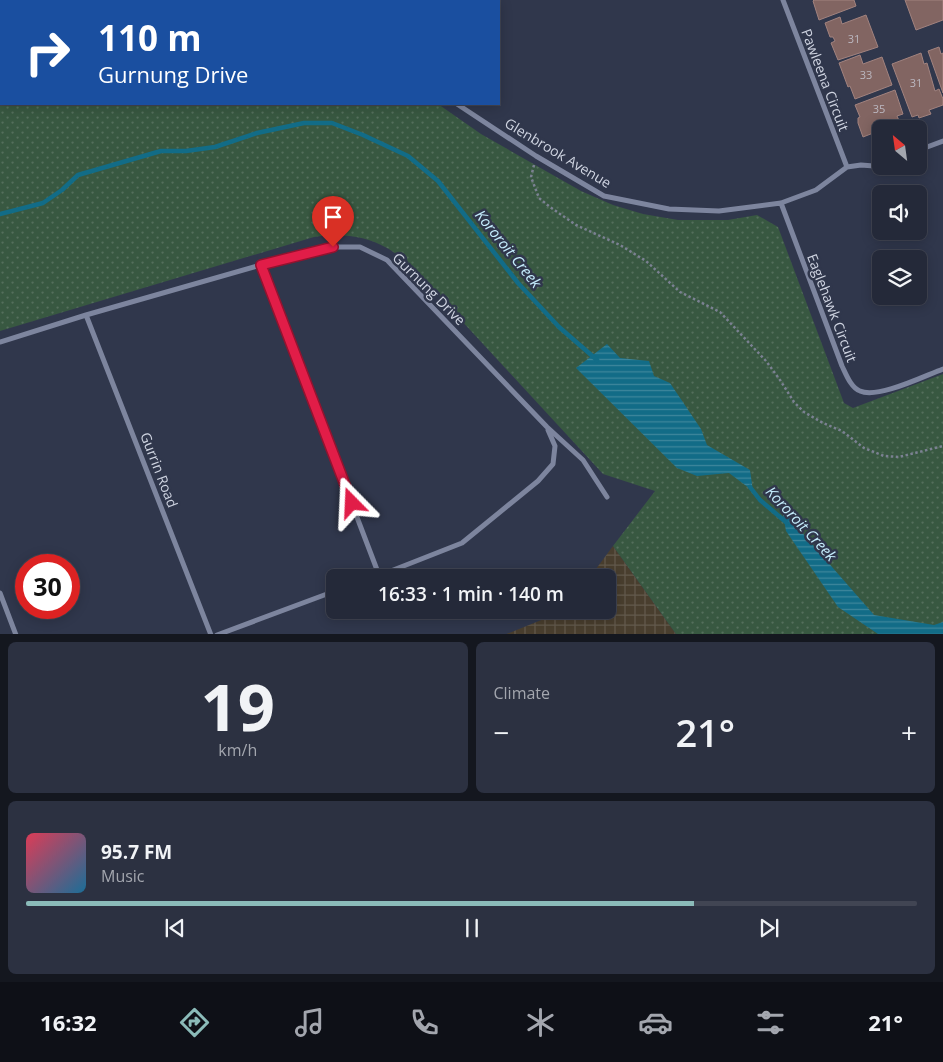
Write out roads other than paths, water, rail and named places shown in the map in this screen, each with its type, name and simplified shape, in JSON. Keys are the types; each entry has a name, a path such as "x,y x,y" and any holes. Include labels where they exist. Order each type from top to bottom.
{"street":[{"name":"Pawleena Circuit","path":"783,0 847,167"},
{"name":"Glenbrook Avenue","path":"459,105 536,156 604,196 669,210 719,211 780,203 816,190 847,167"},
{"path":"928,146 943,140"},
{"path":"847,167 872,166"},
{"name":"Eaglehawk Circuit","path":"780,203 842,366 858,391 870,394 884,391 943,369"},
{"name":"Gurnung Drive","path":"0,342 86,315 261,265 333,247 360,247 387,260 547,427 583,460 607,497"},
{"path":"261,265 373,569"},
{"name":"Gurrin Road","path":"86,315 211,634"},
{"path":"394,569 462,543 538,481 553,464 554,446 547,427"},
{"path":"0,593 16,634"},
{"path":"217,634 326,595"}],"water":[{"path":"607,344 620,358 649,361 654,376 670,383 701,429 707,445 750,470 753,491 729,473 697,476 677,468 576,368"},
{"path":"779,492 791,520 874,615 934,625 943,622 943,634 878,634 838,607 786,531"}],"waterway":[{"name":"Kororoit Creek","path":"0,214 43,203 62,190 78,175 161,151 186,151 215,147 257,133 304,123 332,123 408,156 438,181 518,283 559,327 597,360"},
{"name":"Kororoit Creek","path":"750,487 760,500 787,523"}]}
